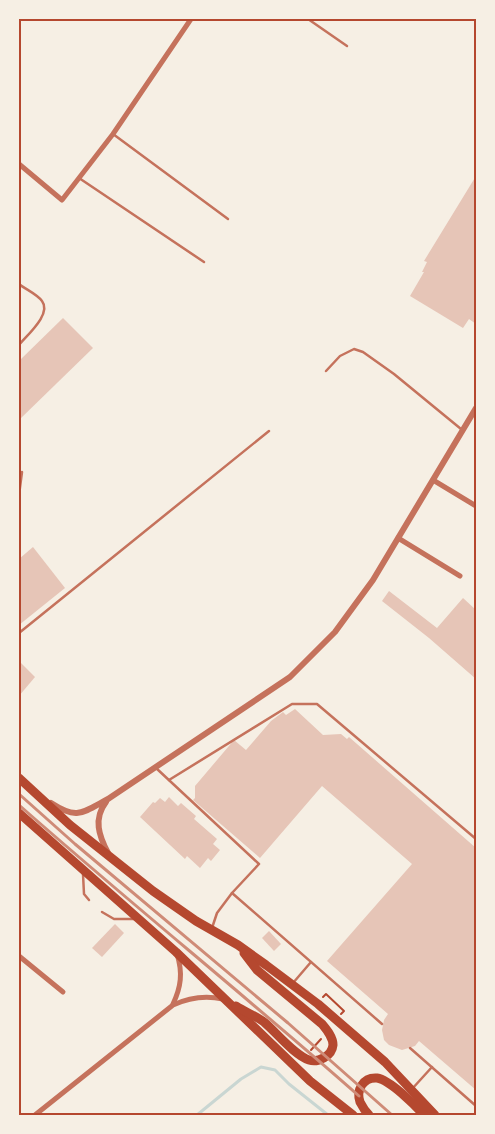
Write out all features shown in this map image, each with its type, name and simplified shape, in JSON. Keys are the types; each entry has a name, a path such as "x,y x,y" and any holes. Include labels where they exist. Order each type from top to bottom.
{"main road":[{"path":"19,778 70,825 153,891 238,945 318,1004 385,1062 435,1115"},
{"path":"19,814 176,952 310,1081 353,1115"},
{"path":"223,999 263,1022 281,1039 309,1060 316,1061 324,1058 330,1052 333,1045 330,1034 322,1024 257,970 238,945"},
{"path":"368,1115 360,1102 359,1090 362,1084 369,1079 378,1078 388,1083 424,1115"}],"street":[{"path":"19,164 62,200 114,134 191,19"},
{"path":"38,795 66,812 74,814 84,812 108,799 290,676 335,632 373,580 476,408"},
{"path":"433,480 476,506"},
{"path":"398,538 460,576"},
{"path":"108,799 101,809 98,827 102,842 111,858"},
{"path":"173,1005 181,979 180,965 176,952"},
{"path":"19,956 64,992"},
{"path":"34,1115 173,1005 185,999 198,997 211,996 223,999"}],"lane":[{"path":"308,19 346,46"},
{"path":"114,134 228,220"},
{"path":"79,178 204,262"},
{"path":"19,284 42,301 45,308 43,316 19,345"},
{"path":"326,371 340,356 354,349 363,352 394,374 463,431"},
{"path":"19,633 269,431"},
{"path":"19,494 22,472"},
{"path":"169,780 292,704 318,704 476,838"},
{"path":"154,767 259,864 232,893 217,913 212,930"},
{"path":"83,870 84,894 89,900"},
{"path":"232,893 382,1024"},
{"path":"102,912 114,919 139,919"},
{"path":"292,984 311,962"},
{"path":"410,1048 476,1106"},
{"path":"411,1090 432,1067"}],"path":[{"path":"326,994 344,1011 338,1018"},
{"path":"309,1053 321,1039"}],"building":[{"path":"476,176 476,324 469,319 463,328 410,296 424,272 422,272 427,262 424,261"},
{"path":"63,318 93,348 19,420 19,361"},
{"path":"33,547 65,588 19,625 19,559"},
{"path":"389,591 437,628 463,598 476,610 476,679 429,638 382,601"},
{"path":"19,661 35,677 19,696"},
{"path":"295,709 323,735 341,734 347,739 349,737 476,848 476,1090 419,1041 415,1046 402,1050 389,1045 384,1040 382,1030 384,1020 388,1014 327,961 412,864 322,786 260,858 193,800 195,798 195,786 234,740 246,750 271,721 283,712 286,715"},
{"path":"169,797 178,806 181,803 196,816 194,819 217,839 213,844 220,850 211,861 208,858 200,868 187,856 185,859 140,817 153,802 155,803 160,798 165,802"},
{"path":"115,924 124,933 102,957 92,948"},
{"path":"269,931 281,944 274,951 262,938"}],"waterway":[{"path":"197,1115 241,1079 261,1067 275,1070 289,1084 328,1115"}],"railway":[{"path":"19,794 75,844 288,1023 392,1115"},
{"path":"19,805 359,1096"}]}
